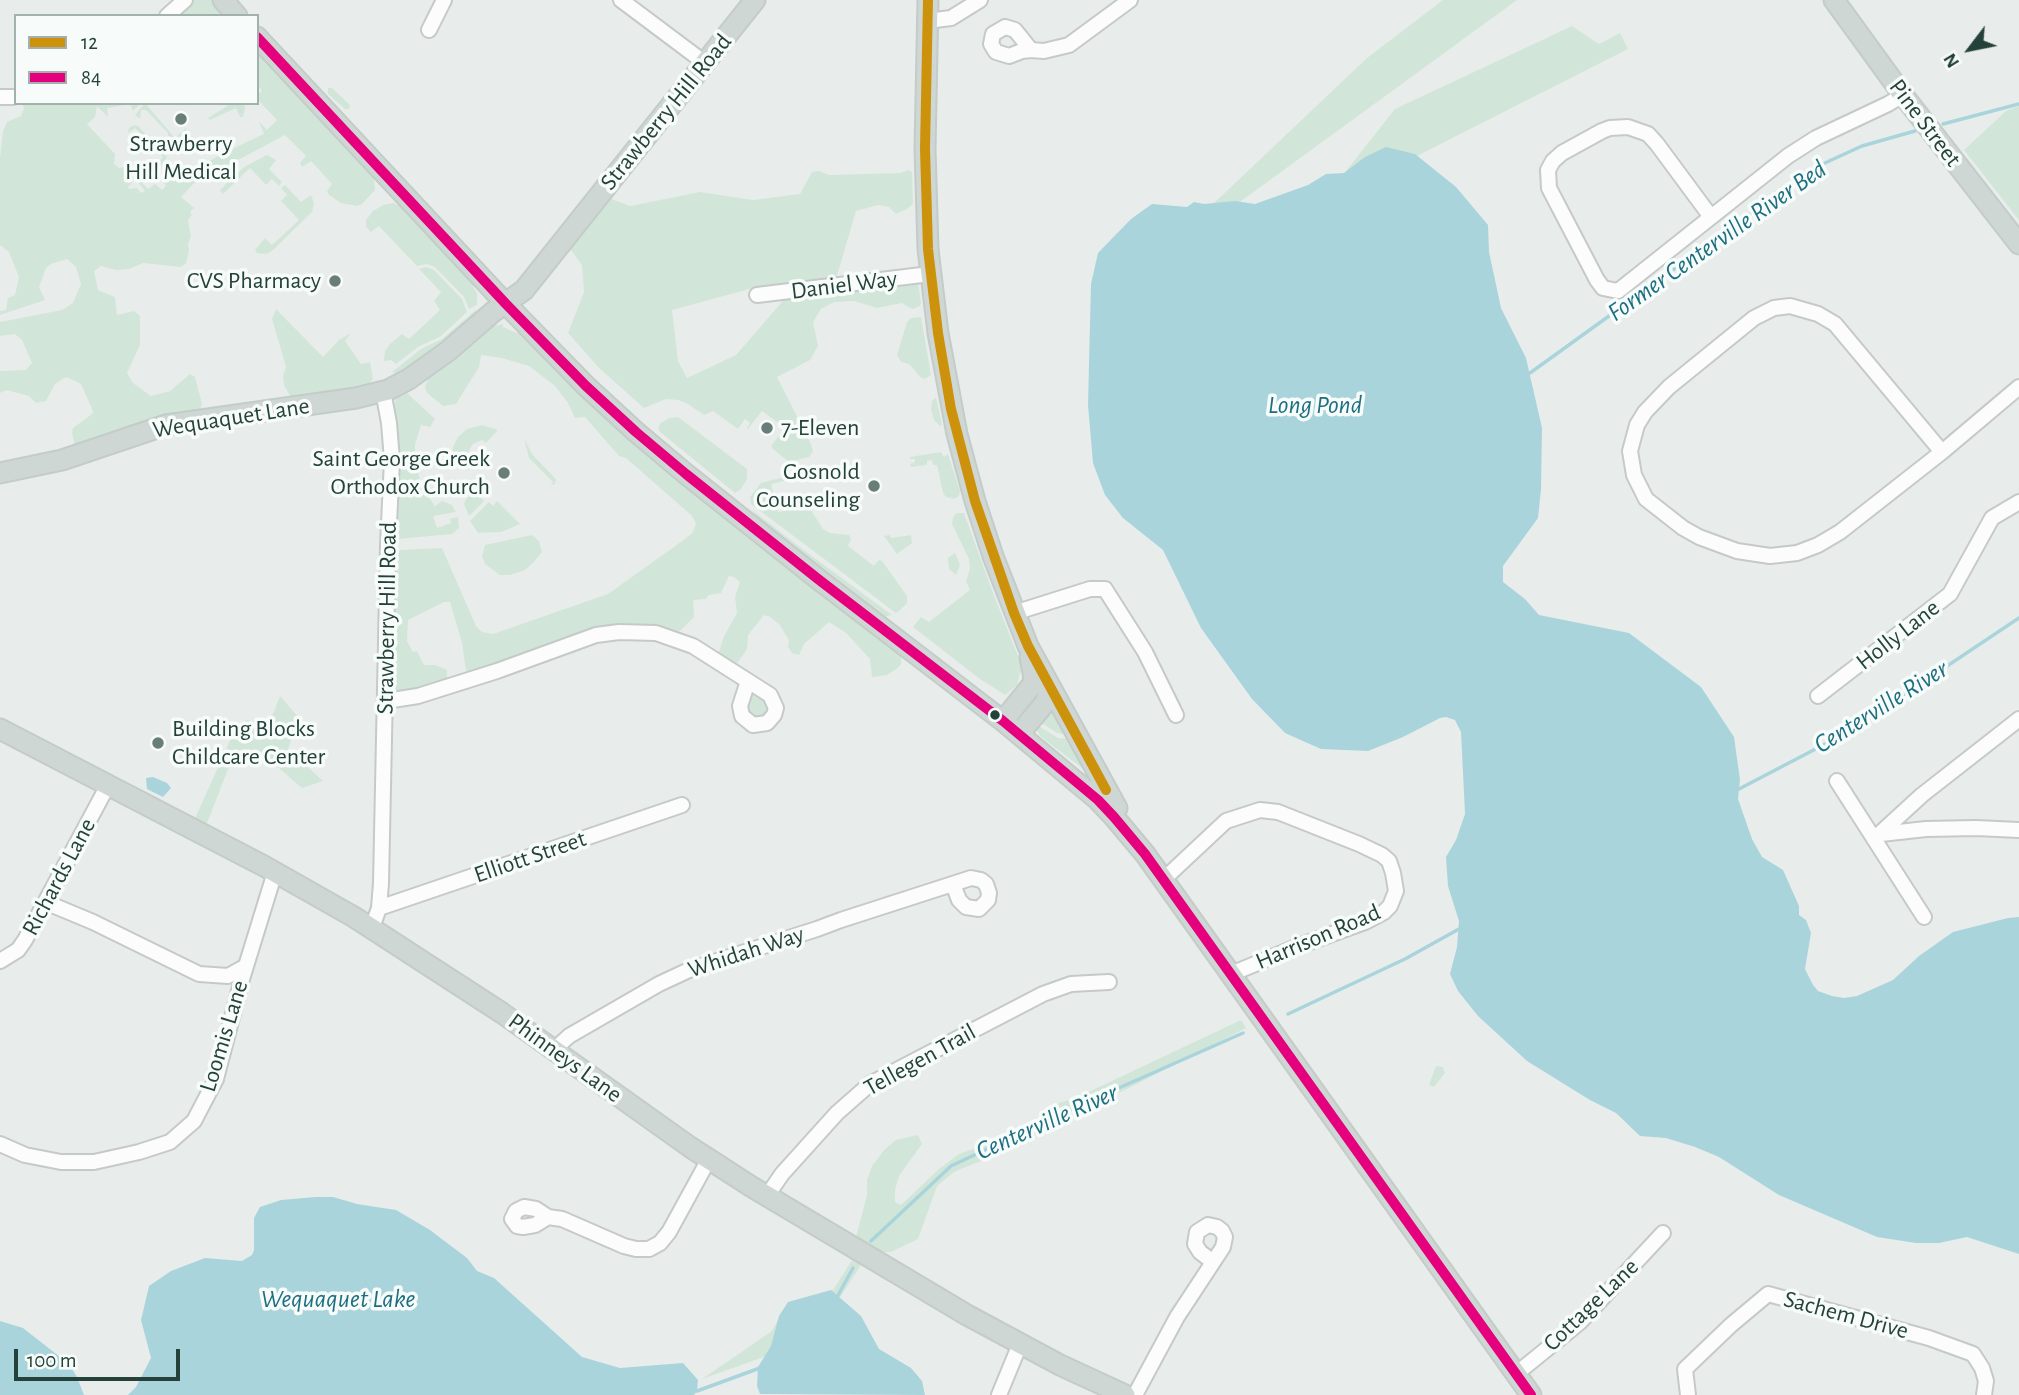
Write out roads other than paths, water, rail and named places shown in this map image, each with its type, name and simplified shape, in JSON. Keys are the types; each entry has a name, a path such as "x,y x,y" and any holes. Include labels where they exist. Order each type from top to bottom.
{"main road":[{"path":"223,0 235,14"},
{"name":"Strawberry Hill Road","path":"383,391 419,373 492,312 527,287 755,0"},
{"path":"928,0 925,186 930,274 946,385 975,501 1028,646 1145,854 1531,1395"},
{"name":"Pine Street","path":"1834,0 1903,95 2019,244"},
{"path":"259,39 586,386 685,474 1003,721 1098,800 1145,854"},
{"name":"Wequaquet Lane","path":"0,473 62,460 166,425 325,404 383,391"},
{"path":"1003,721 1032,685 1033,671 1028,646"},
{"path":"1019,734 1045,703 1050,687"},
{"name":"Phinneys Lane","path":"0,729 275,872 372,928 438,970 709,1159 767,1196 968,1315 1125,1395"}],"street":[{"path":"169,14 185,0"},
{"path":"429,30 444,0"},
{"path":"621,0 705,63"},
{"path":"927,21 951,18 980,0"},
{"path":"1031,50 1044,51 1069,45 1130,0"},
{"path":"1711,217 1657,144 1647,135 1628,127 1602,131 1562,153 1548,170 1549,188 1580,251 1600,284 1614,292 1623,289 1788,156 1816,138 1903,95"},
{"name":"Daniel Way","path":"757,295 930,274"},
{"path":"1942,452 1835,324 1818,314 1790,306 1774,308 1754,318 1669,387 1645,412 1637,425 1630,451 1634,475 1646,499 1665,516 1699,537 1737,551 1770,555 1797,553 1840,532 1942,452 2019,387"},
{"name":"Strawberry Hill Road","path":"372,928 379,908 392,449 383,391"},
{"name":"Holly Lane","path":"1818,696 1950,594 1992,518 2019,502"},
{"path":"1014,613 1090,589 1105,589 1145,652 1175,715"},
{"path":"386,701 409,698 457,684 596,635 631,631 656,633 685,642 748,681"},
{"path":"1877,837 1922,795 2019,719"},
{"path":"1837,781 1877,837 1924,917"},
{"name":"Richards Lane","path":"0,961 22,945 108,785"},
{"name":"Elliott Street","path":"379,908 682,805"},
{"name":"Harrison Road","path":"1163,880 1227,821 1260,810 1278,812 1359,844 1382,855 1388,861 1396,891 1390,906 1384,912 1365,922 1231,974"},
{"path":"1877,837 1938,828 2019,830"},
{"name":"Loomis Lane","path":"0,1144 25,1155 61,1162 94,1162 170,1142 194,1121 216,1079 246,966 275,872"},
{"name":"Whidah Way","path":"554,1051 569,1036 659,984 689,970 953,884"},
{"path":"45,902 93,922 199,974 228,976 246,966"},
{"name":"Tellegen Trail","path":"767,1196 782,1174 837,1112 870,1084 1044,994 1071,984 1109,982"},
{"path":"548,1217 562,1219 624,1246 649,1249 660,1243 669,1232 709,1159"},
{"name":"Cottage Lane","path":"1516,1374 1580,1322 1663,1233"},
{"path":"1135,1395 1164,1339 1213,1262"},
{"name":"Sachem Drive","path":"1688,1395 1685,1369 1768,1294 1930,1338 1973,1354 1982,1367 1986,1381 1984,1395"},
{"path":"999,1395 1020,1343"}],"water":[{"name":"Long Pond","path":"1386,147 1415,154 1456,187 1488,225 1489,252 1501,308 1526,358 1542,428 1541,489 1538,518 1503,566 1503,582 1525,599 1539,615 1629,633 1701,687 1734,737 1740,780 1738,799 1752,839 1762,857 1783,870 1799,906 1799,915 1806,920 1811,933 1805,969 1813,985 1818,991 1832,996 1857,996 1893,980 1919,956 1953,932 2019,917 2019,1254 1967,1237 1939,1243 1916,1243 1877,1237 1779,1195 1719,1157 1666,1138 1640,1136 1616,1113 1527,1061 1478,1016 1458,991 1450,974 1457,947 1459,921 1448,886 1446,857 1456,840 1465,814 1461,732 1455,720 1440,718 1368,751 1321,749 1285,733 1252,699 1201,628 1163,550 1123,518 1105,495 1093,463 1088,405 1091,284 1098,253 1131,219 1152,204 1187,207 1194,202 1204,204 1235,201 1255,204 1308,185 1326,174 1344,173 1365,157"},
{"path":"153,777 167,783 171,788 163,797 147,789 146,778"},
{"name":"Wequaquet Lake","path":"333,1197 396,1210 430,1230 467,1258 477,1271 494,1278 582,1357 620,1368 683,1363 698,1380 697,1391 694,1395 128,1395 136,1387 151,1358 141,1320 149,1286 171,1271 205,1258 242,1261 252,1255 254,1250 254,1218 260,1207 281,1200"},
{"path":"831,1290 861,1316 879,1349 911,1368 922,1381 925,1395 760,1394 757,1386 758,1367 771,1346 779,1316 788,1302"},
{"path":"0,1321 23,1328 69,1364 84,1395 0,1395"}],"waterway":[{"name":"Former Centerville River Bed","path":"1943,124 2019,104"},
{"name":"Former Centerville River Bed","path":"1530,373 1814,168 1862,146 1915,131"},
{"name":"Centerville River","path":"1739,789 1850,731 2019,618"},
{"name":"Centerville River","path":"1288,1014 1405,959 1459,929"},
{"name":"Centerville River","path":"871,1241 951,1166 1243,1033"},
{"name":"Centerville River","path":"836,1299 853,1268"},
{"name":"Centerville River","path":"697,1391 760,1368"}],"place":[{"name":"Strawberry Hill Medical","path":"181,119"},
{"name":"CVS Pharmacy","path":"335,281"},
{"name":"7-Eleven","path":"767,428"},
{"name":"Saint George Greek Orthodox Church","path":"504,473"},
{"name":"Gosnold Counseling","path":"874,486"},
{"name":"Building Blocks Childcare Center","path":"158,743"}]}
